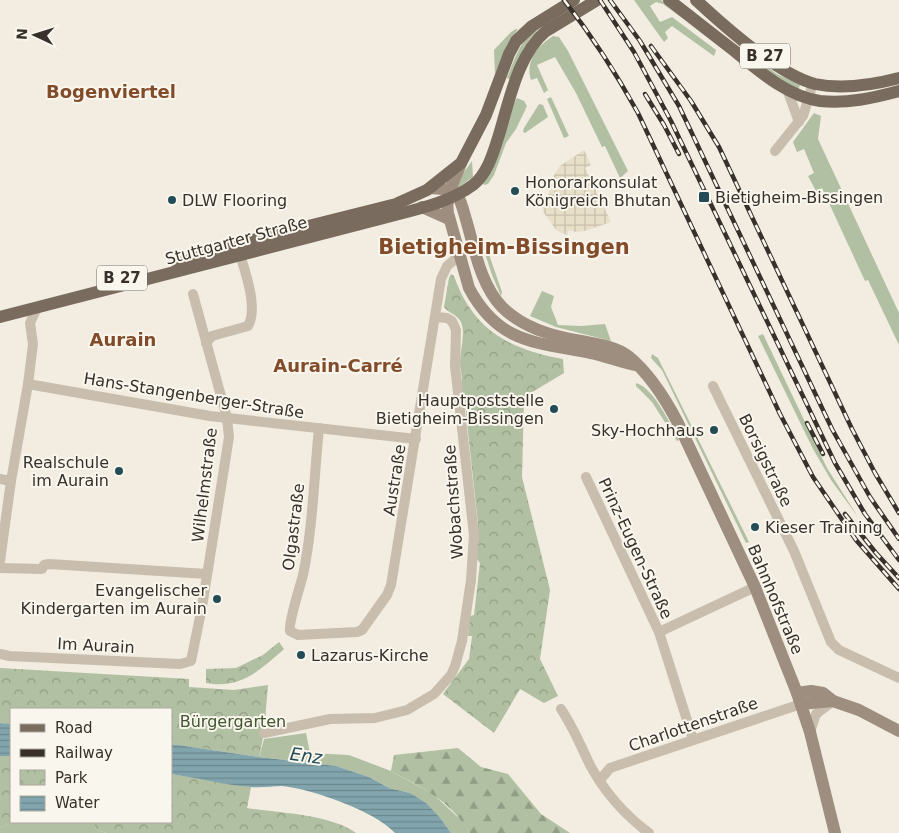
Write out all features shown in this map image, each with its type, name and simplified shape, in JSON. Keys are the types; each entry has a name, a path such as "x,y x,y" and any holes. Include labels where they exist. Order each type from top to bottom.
{"main road":[{"name":"Stuttgarter Straße","path":"0,318 396,204 418,195 430,188 461,163 486,115 509,54 516,41 532,26 574,0"},
{"name":"B 27","path":"422,207 477,181 487,166 496,144 518,76 529,49 546,31 597,0"},
{"name":"B 27","path":"669,0 750,64 787,89 809,98 839,102 872,98 899,91"},
{"name":"B 27","path":"696,0 721,23 779,67 813,83 838,87 899,78"},
{"name":"Stuttgarter Straße","path":"0,308 185,262 422,207"}],"street":[{"path":"775,151 799,122 805,111 813,83"},
{"path":"787,89 799,122"},
{"name":"Stuttgarter Straße","path":"451,194 461,163"},
{"path":"430,188 451,194"},
{"name":"Bahnhofstraße","path":"451,194 449,219 467,283 474,299 487,315 506,330 538,344 640,363"},
{"name":"Bahnhofstraße","path":"451,194 484,279 500,304 525,324 554,335 614,349 640,363 647,376 668,404 755,587 799,698 810,732 835,833"},
{"path":"422,207 449,219"},
{"path":"206,342 212,336 248,326 251,320 252,304 239,250"},
{"name":"Austraße","path":"289,628 292,634 298,635 357,632 366,625 387,595 394,574 443,273 447,266 459,256"},
{"name":"Wilhelmstraße","path":"191,661 229,437 226,418 193,294"},
{"path":"0,561 11,481 28,384 32,344 30,323 37,308"},
{"name":"Wobachstraße","path":"264,733 330,719 375,718 407,710 421,703 438,690 451,675 455,666 462,641 471,580 474,535 455,366 456,330 452,321 447,318 436,317"},
{"name":"Hans-Stangenberger-Straße","path":"28,384 226,418 416,439"},
{"name":"Borsigstraße","path":"713,386 794,551 831,642 839,650 899,678"},
{"name":"Olgastraße","path":"289,628 299,593 306,556 319,428"},
{"name":"Prinz-Eugen-Straße","path":"586,477 659,632 694,739"},
{"path":"0,479 11,481"},
{"path":"0,568 42,569 44,565 49,564 207,574"},
{"name":"Prinz-Eugen-Straße","path":"659,632 755,587"},
{"name":"Im Aurain","path":"0,654 180,664 191,661"},
{"path":"799,698 833,700 859,710 899,731"},
{"name":"Charlottenstraße","path":"600,780 610,768 694,739 799,698"},
{"path":"810,732 816,714 833,700"},
{"path":"561,709 600,780 626,813 649,833"}],"green space":[{"path":"634,0 661,0 717,44 663,4 656,2 650,6 660,22 672,17 716,50 714,56 672,26 665,32 668,38 664,42"},
{"path":"535,28 540,28 529,40 522,52 511,80 507,78 521,46"},
{"path":"518,29 507,45 495,74 494,50"},
{"path":"553,36 559,37 568,51 628,171 620,178 605,146 602,147 576,93 555,57 537,65 548,90 544,93 537,78 531,80 530,66 534,54 542,44"},
{"path":"753,59 757,59 777,74 800,85 798,90 778,79"},
{"path":"551,97 569,136 564,138 547,99"},
{"path":"517,98 524,101 527,106 516,129 506,143 494,175 488,184 484,185 483,183"},
{"path":"539,104 543,105 548,117 525,133 523,132 524,128"},
{"path":"814,113 821,116 818,139 899,313 899,345 868,280 865,281 822,188 816,191 808,176 814,173 804,149 797,152 793,142"},
{"path":"472,161 473,177 456,189 461,176"},
{"path":"484,240 502,292 501,296 481,241"},
{"path":"451,274 454,276 471,310 495,334 510,343 526,349 563,359 564,373 524,397 522,477 550,590 540,659 558,696 544,703 520,689 494,733 443,694 469,659 472,636 468,636 470,616 474,615 480,563 477,559 476,524 478,524 464,395 461,395 460,382 462,381 460,362 463,337 462,327 459,319 444,307"},
{"path":"542,291 554,296 551,307 558,325 605,324 611,341 556,327 530,316"},
{"path":"763,334 827,468 858,517 831,480 813,449 758,336"},
{"path":"652,354 658,358 749,542 746,543 662,370 651,358"},
{"path":"636,383 649,391 679,440 677,441 652,402 636,386"},
{"path":"279,642 284,649 248,677 229,683 206,683 206,669 236,668 263,655"},
{"name":"Bürgergarten","path":"0,668 189,679 189,687 234,690 268,685 264,733 259,757 172,744 172,708 10,708 10,724 0,723"},
{"path":"306,733 310,753 349,755 391,771 433,794 463,822 469,833 451,833 441,819 410,793 389,788 369,777 336,766 259,757 264,739"},
{"path":"458,748 481,767 508,774 541,814 570,833 469,833 454,812 435,796 391,771 394,755"},
{"path":"0,756 10,756 10,823 12,823 0,828"},
{"path":"172,774 251,787 247,808 319,818 356,833 106,833 97,830 93,823 172,823"},
{"path":"12,823 93,823 97,830 106,833 0,833 0,828"}],"shaded area":[{"path":"584,150 591,165 585,168 611,222 585,231 576,232 569,230 567,235 557,231 544,213 540,198 548,196 553,177 560,166"}],"water":[{"path":"0,723 10,724 10,756 0,756"},
{"path":"172,744 336,766 369,777 389,788 410,793 426,803 451,833 395,833 373,817 326,796 282,786 259,787 221,783 172,774"}],"railway":[{"path":"564,0 603,55 638,113 780,414 813,477 856,540 899,589"},
{"path":"600,0 634,52 671,121 835,463 865,514 899,560"},
{"path":"610,0 640,41 679,106 832,429 870,497 899,539"},
{"path":"651,46 691,101 719,147 852,429 899,513"},
{"path":"645,94 679,154"},
{"path":"807,423 823,454"},
{"path":"845,514 899,578"}],"place":[{"name":"Honorarkonsulat Königreich Bhutan","path":"515,191"},
{"name":"Bietigheim-Bissingen","path":"704,197"},
{"name":"DLW Flooring","path":"172,200"},
{"name":"Hauptpoststelle Bietigheim-Bissingen","path":"554,409"},
{"name":"Sky-Hochhaus","path":"714,430"},
{"name":"Realschule im Aurain","path":"119,471"},
{"name":"Kieser Training","path":"755,527"},
{"name":"Evangelischer Kindergarten im Aurain","path":"217,599"},
{"name":"Lazarus-Kirche","path":"301,655"}],"district":[{"name":"Bogenviertel","path":"111,92"},
{"name":"Bietigheim-Bissingen","path":"504,247"},
{"name":"Aurain","path":"123,340"},
{"name":"Aurain-Carré","path":"338,366"}],"water label":[{"name":"Enz","path":"306,756"}]}
